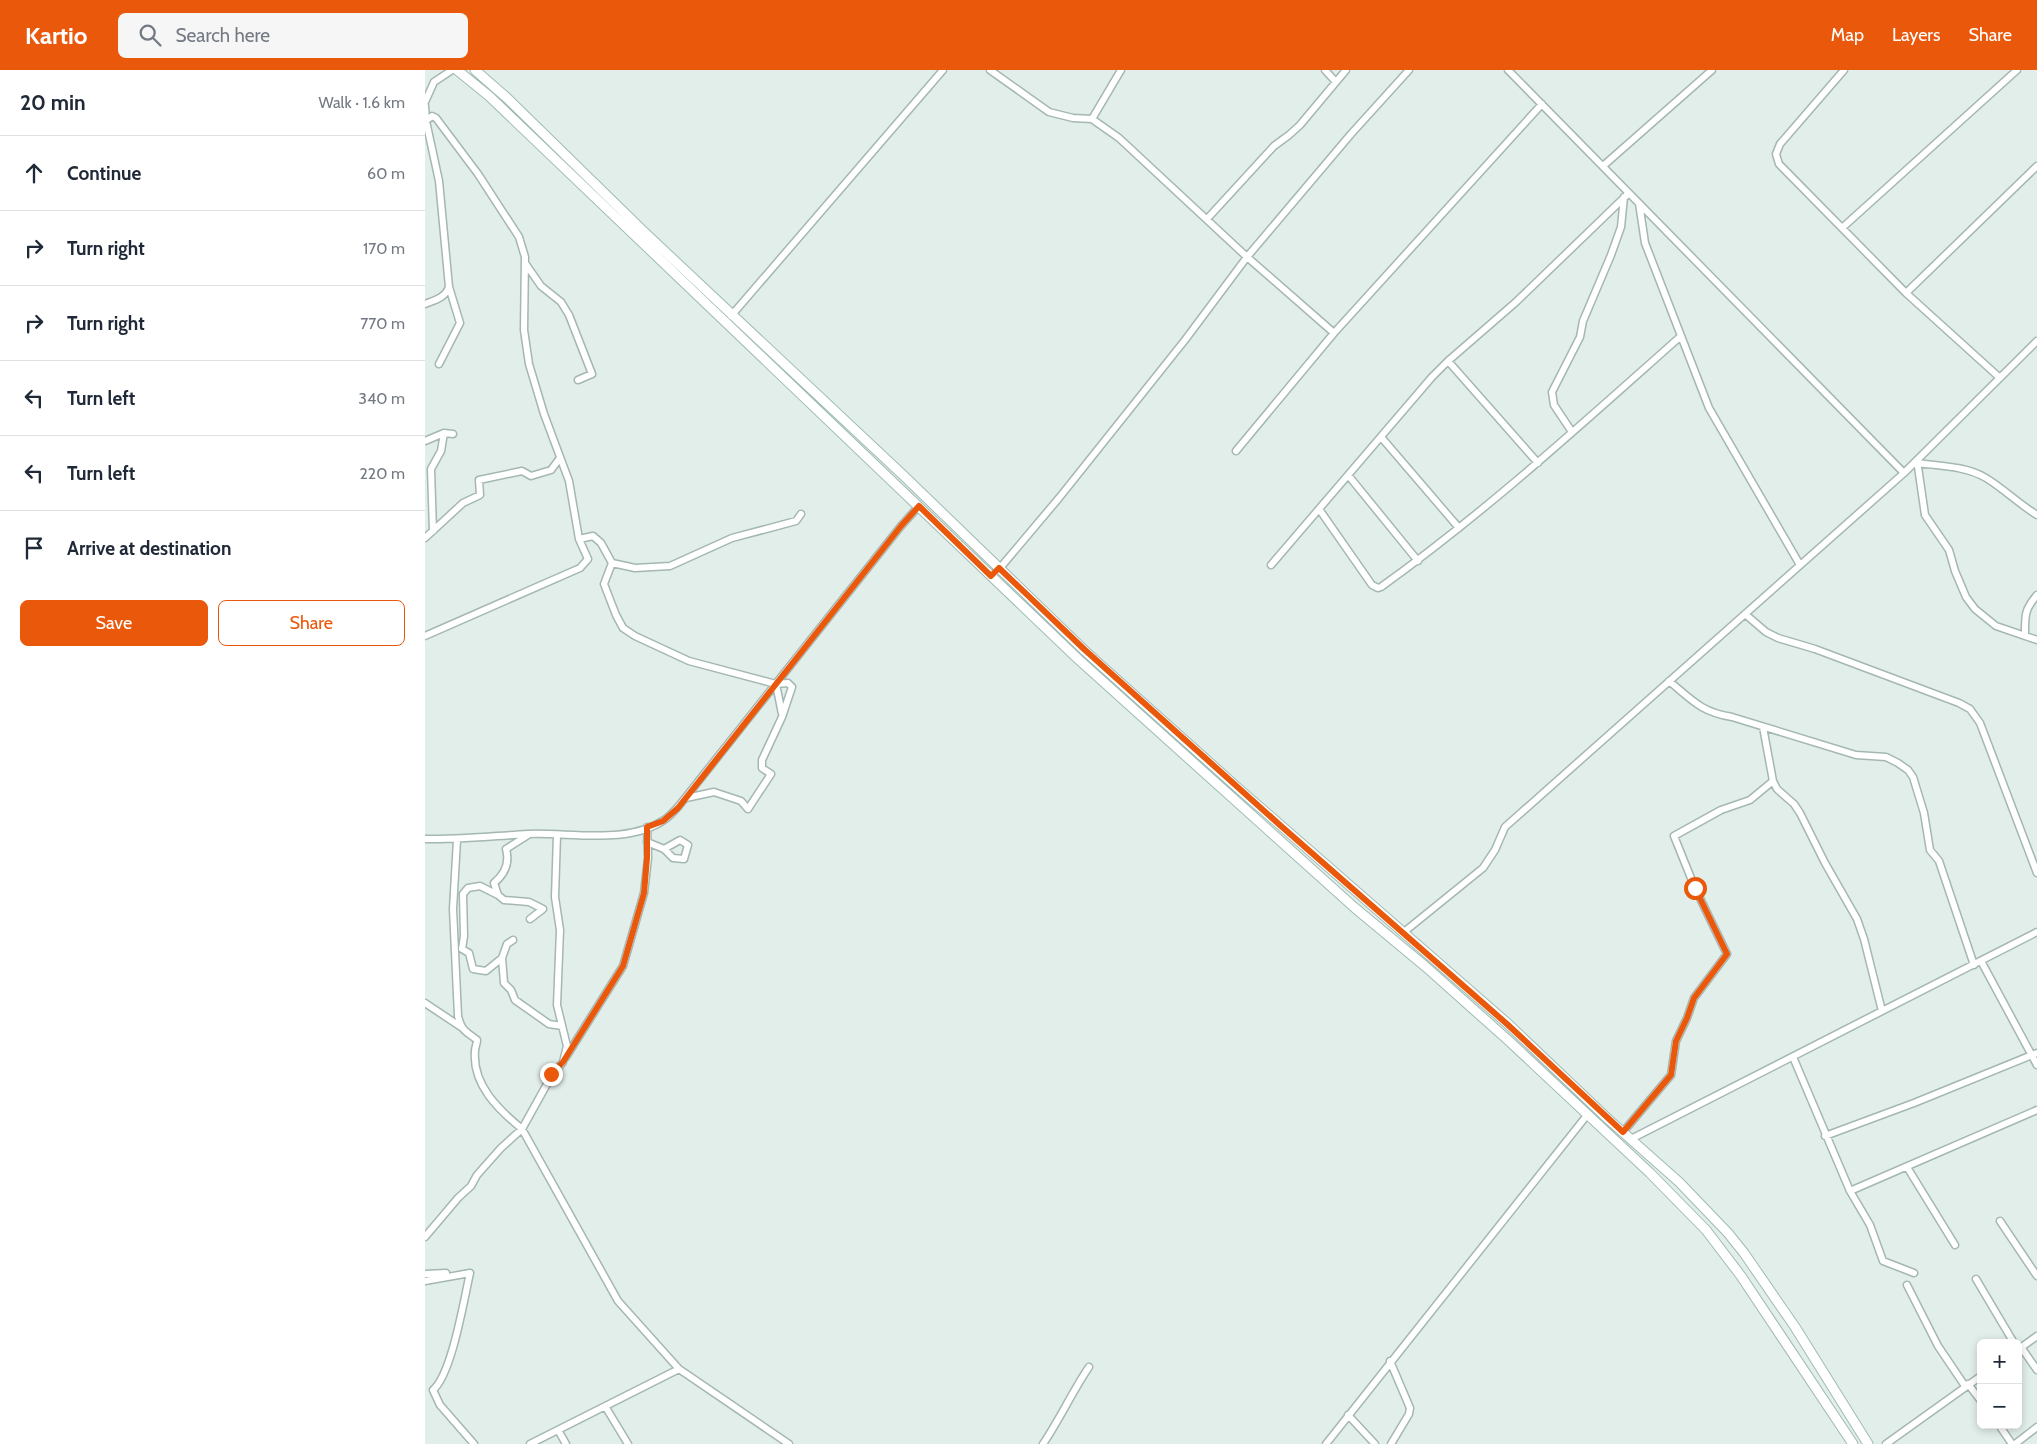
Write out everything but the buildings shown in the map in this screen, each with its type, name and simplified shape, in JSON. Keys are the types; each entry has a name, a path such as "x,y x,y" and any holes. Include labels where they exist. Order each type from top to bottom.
{"main road":[{"path":"457,70 489,96 1078,659 1355,908 1433,973 1588,1114 1706,1230 1741,1276 1853,1444"},
{"path":"475,70 507,98 732,315 1085,650 1182,738 1507,1024 1679,1182 1728,1233 1795,1327 1868,1444"}],"street":[{"path":"425,102 435,82 452,70"},
{"path":"725,322 943,70"},
{"path":"990,70 1049,112 1073,118 1092,119 1119,138 1247,257 1334,333"},
{"path":"1092,119 1121,70"},
{"path":"1325,70 1335,81"},
{"path":"1207,220 1274,146 1300,125 1346,70"},
{"path":"991,576 1059,498 1161,370 1247,257 1351,134 1409,70"},
{"path":"1508,70 1603,166 1627,195 1639,203 1904,473"},
{"path":"1603,166 1712,70"},
{"path":"1844,70 1780,144 1776,154 1779,164 1906,292 2000,378"},
{"path":"1842,228 2017,70"},
{"path":"1236,451 1334,333 1542,104"},
{"path":"425,106 426,121 439,181 449,287 460,323 439,364"},
{"path":"425,636 580,568 587,560 579,539 569,481 544,414 529,364 524,330 525,262 523,245 478,174 436,118 432,116 426,121"},
{"path":"1906,292 2037,166"},
{"path":"1271,565 1448,361 1516,302 1627,195"},
{"path":"1572,432 1554,405 1553,392 1576,346 1583,321 1611,255 1621,227 1627,195"},
{"path":"1639,203 1645,243 1709,408 1800,565"},
{"path":"525,262 541,286 561,302 569,315 591,374 579,380"},
{"path":"425,304 439,299 447,293 449,287"},
{"path":"1319,509 1373,585 1381,588 1418,561 1538,463 1681,336"},
{"path":"1404,932 1483,868 1495,850 1505,827 1917,462 2037,341"},
{"path":"1448,361 1538,463"},
{"path":"433,531 431,469 441,451 444,433"},
{"path":"425,441 444,433 453,434"},
{"path":"1381,437 1459,528"},
{"path":"425,538 463,503 480,495 479,480 522,471 531,476 551,470 560,458"},
{"path":"1917,462 1963,469 1975,473 1986,478 2037,515"},
{"path":"1917,462 1925,515 1949,550 1955,571 1966,597 1975,609 1996,626 2037,640"},
{"path":"1348,475 1418,561"},
{"path":"425,839 457,840 529,834 613,836 663,821 686,798 901,526 919,506"},
{"path":"579,539 593,536 601,543 612,563 635,568 670,566 732,538 796,521 801,514"},
{"path":"612,563 604,584 623,628 635,636 689,661 776,684 788,683 792,687 782,717 762,760 762,768 771,774 748,809 741,801 714,792 686,798"},
{"path":"2025,636 2025,613 2028,605 2037,595"},
{"path":"1745,614 1766,632 1778,638 1815,649 1959,703 1970,709 1980,722 2037,873"},
{"path":"1669,681 1703,710 1856,755 1886,757 1908,770 1913,778 1924,812 1930,850 1939,861 1974,964"},
{"path":"776,684 782,717"},
{"path":"1763,727 1773,781 1777,789 1794,804 1800,813 1833,879 1857,918 1883,1011"},
{"path":"1623,1132 1671,1075 1676,1041 1694,998 1727,954 1695,888 1674,836 1721,810 1749,800 1773,781"},
{"path":"425,1237 458,1198 471,1186 477,1175 501,1148 522,1129 551,1074 563,1062 623,966 644,893 647,827"},
{"path":"498,895 494,883 502,876 509,859 506,849 529,834"},
{"path":"557,834 555,897 560,930 557,1006 567,1046 563,1062"},
{"path":"457,840 453,909 454,956 458,1016 462,1028"},
{"path":"647,842 664,849"},
{"path":"502,958 486,971 473,969 469,954 462,949 464,936 463,894 468,888 480,886 504,900 529,902 543,909 530,919"},
{"path":"1631,1139 2037,932"},
{"path":"513,940 507,944 502,958 504,983 511,990 515,1000 549,1024 562,1026"},
{"path":"1981,961 2034,1055 2037,1065"},
{"path":"425,1003 477,1040 475,1050 476,1065 480,1080 500,1111 522,1129 616,1299 679,1369 789,1444"},
{"path":"1825,1136 1914,1104 2034,1055"},
{"path":"1793,1057 1850,1191 1870,1225 1883,1261 1914,1273"},
{"path":"1850,1191 2037,1110"},
{"path":"1326,1444 1588,1114"},
{"path":"1907,1167 1955,1245"},
{"path":"1999,1221 2037,1276"},
{"path":"425,1274 470,1272"},
{"path":"425,1281 470,1272"},
{"path":"470,1272 446,1368 433,1390 441,1406 474,1444"},
{"path":"1976,1279 2012,1339"},
{"path":"1907,1285 1938,1346 1977,1396"},
{"path":"2022,1347 2037,1336"},
{"path":"2022,1351 2037,1370"},
{"path":"1390,1362 1410,1408 1409,1414 1391,1444"},
{"path":"1043,1444 1057,1424 1073,1391 1089,1367"},
{"path":"530,1444 679,1369"},
{"path":"1886,1444 1977,1379"},
{"path":"605,1406 628,1444"},
{"path":"1348,1415 1375,1444"},
{"path":"2002,1429 2015,1444 2037,1427"},
{"path":"558,1430 566,1444"}],"route":[{"path":"551,1074 563,1062 623,966 644,893 647,827 663,821 678,808 901,526 919,506 991,576 999,568 1175,732 1404,932 1507,1024 1623,1132 1671,1075 1676,1041 1694,998 1727,954 1695,888"}]}
